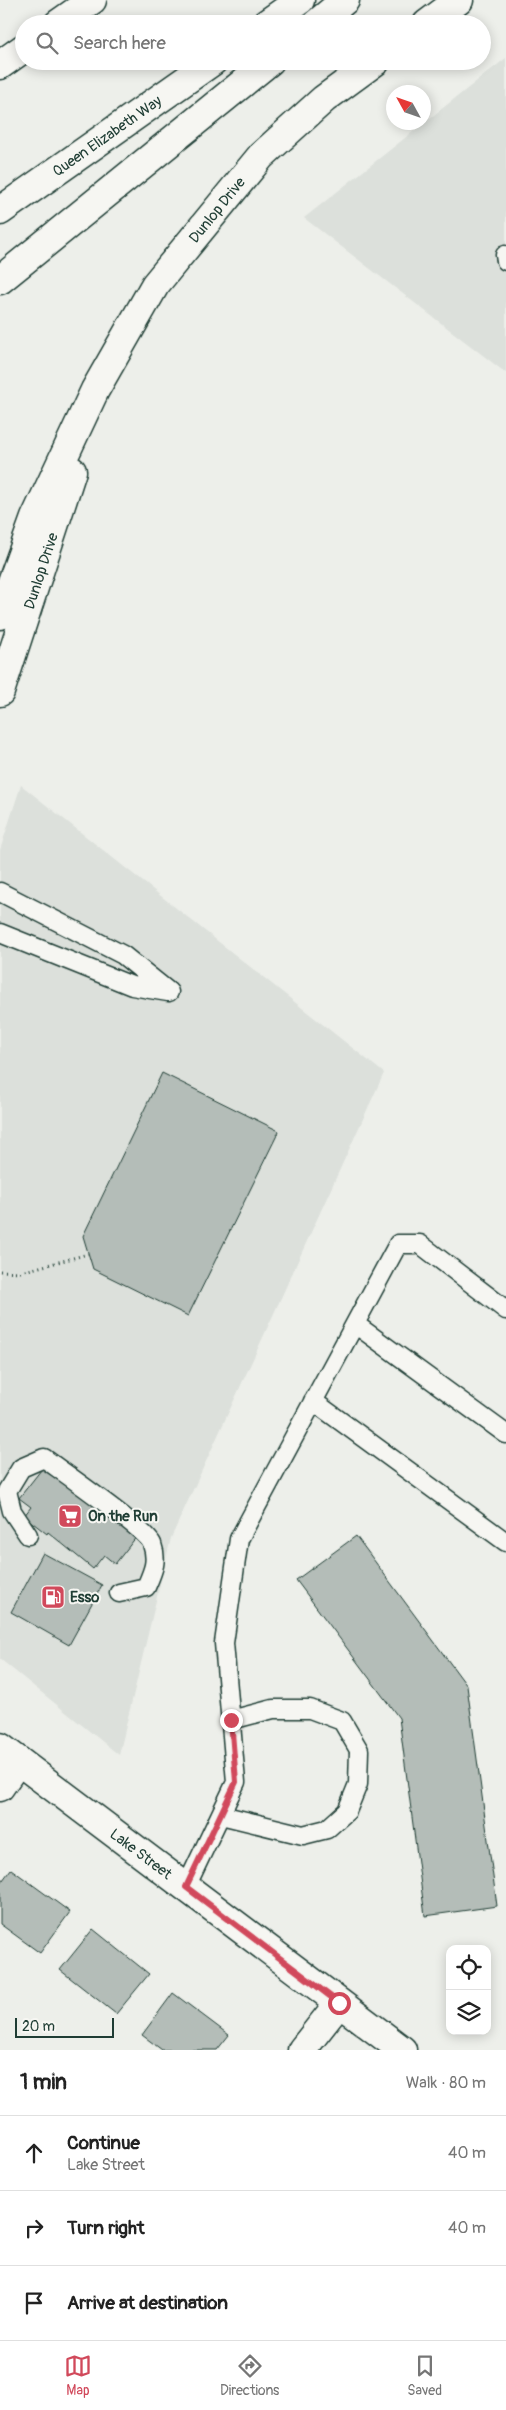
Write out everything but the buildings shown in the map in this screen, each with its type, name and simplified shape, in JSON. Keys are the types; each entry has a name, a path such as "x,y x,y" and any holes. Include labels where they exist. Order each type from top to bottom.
{"main road":[{"path":"71,15 92,0"},
{"path":"279,15 300,0"},
{"path":"327,15 345,0"},
{"path":"439,15 459,0"},
{"path":"0,65 15,54"},
{"name":"Queen Elizabeth Way","path":"0,211 200,70"},
{"path":"0,280 259,70"},
{"name":"Dunlop Drive","path":"0,615 35,518 95,390 155,285 261,156 324,99 364,70"},
{"name":"Dunlop Drive","path":"0,692 56,525 95,390"},
{"path":"0,1787 9,1754"},
{"name":"Lake Street","path":"9,1754 402,2050"},
{"path":"302,2050 339,2003"}],"lane":[{"path":"0,892 123,955 169,992 132,986 0,933"},
{"path":"186,1887 236,1782 224,1643 239,1539 398,1244 420,1244 506,1310"},
{"path":"355,1324 506,1434"},
{"path":"313,1401 506,1542"},
{"path":"28,1535 12,1512 7,1491 21,1468 44,1458 129,1522 152,1542 156,1565 146,1587 119,1593"},
{"path":"221,1814 303,1835 327,1829 347,1811 358,1784 359,1750 342,1721 310,1709 273,1708 231,1720"}],"path":[{"path":"0,1271 21,1272 88,1254"}],"shaded area":[{"path":"506,58 506,373 304,218 415,130 431,130 431,117"},
{"path":"21,785 384,1073 171,1538 119,1755 0,1659 0,850"}],"place":[{"name":"On the Run","path":"70,1516"},
{"name":"Esso","path":"53,1597"}],"route":[{"path":"231,1720 236,1782 186,1887 339,2003"}]}
